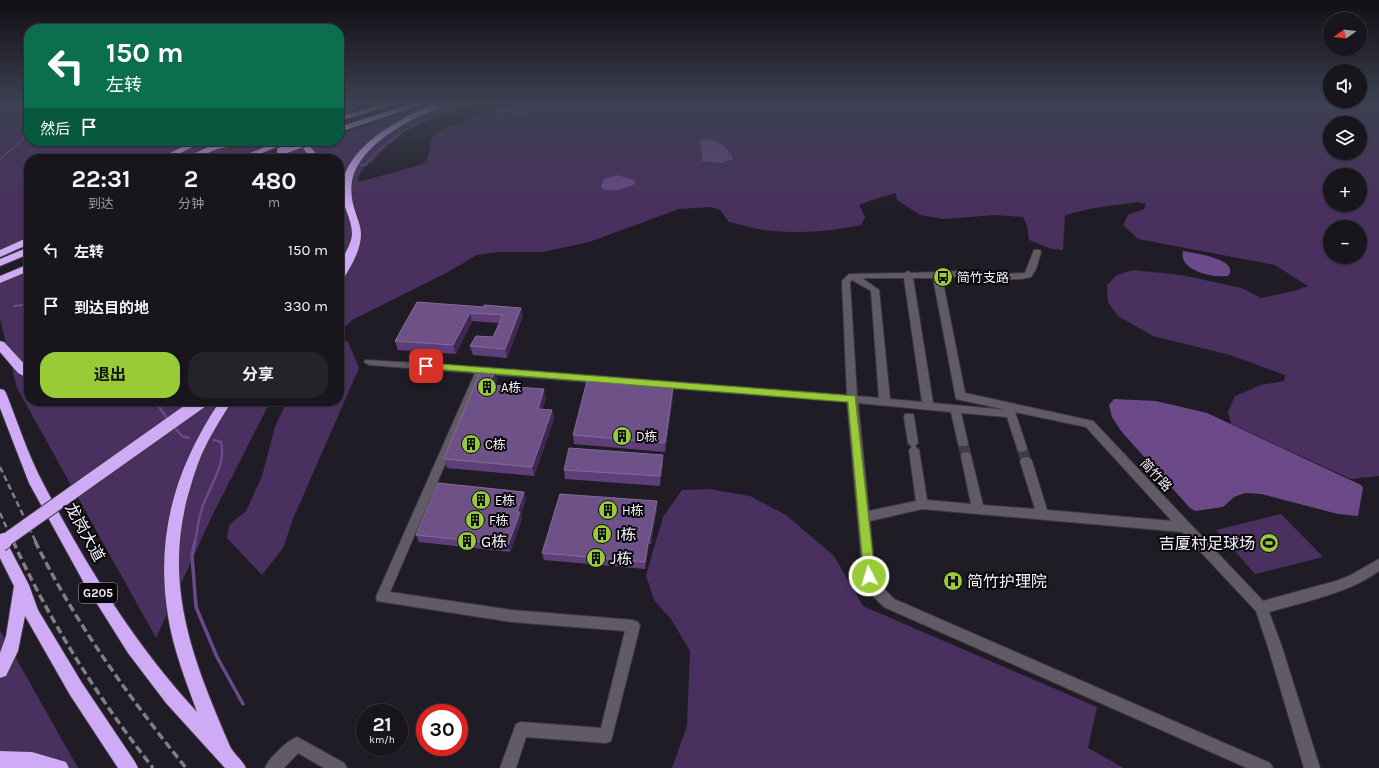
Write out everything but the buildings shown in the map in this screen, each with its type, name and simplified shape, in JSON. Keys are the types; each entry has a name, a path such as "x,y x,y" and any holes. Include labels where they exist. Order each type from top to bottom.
{"highway":[{"path":"344,266 354,244 356,230 349,208 346,187 351,170 362,154 378,138"},
{"path":"173,154 189,146"},
{"path":"199,154 220,146"},
{"path":"252,154 272,146"},
{"path":"275,154 296,146"},
{"path":"306,146 313,154"},
{"path":"344,200 349,208"},
{"path":"0,254 24,256"},
{"path":"0,263 24,256"},
{"path":"0,271 24,257"},
{"path":"0,280 24,257"},
{"path":"0,345 24,371"},
{"name":"龙岗大道","path":"0,393 36,483 89,578 134,648 172,697 237,768"},
{"path":"0,535 185,406"},
{"path":"129,768 76,689 31,613 21,585 0,543 195,406"},
{"path":"223,406 197,448 178,503 172,535 170,565 172,600 188,668 225,755"},
{"path":"0,670 10,651 14,636 21,585"},
{"path":"0,760 32,761 60,768"}],"street":[{"path":"1036,252 1032,269 1028,275 1012,277 948,273 937,275 908,274 852,276 846,281 852,399 869,576 876,590 889,603 1265,768"},
{"path":"908,274 928,406"},
{"name":"简竹路","path":"937,275 960,396 1089,424 1261,608 1275,647 1312,768"},
{"path":"852,276 875,290 885,403"},
{"path":"369,362 852,399 885,403 908,411 928,406 1011,414 1022,448"},
{"path":"482,370 382,597 512,616 633,626 606,736 521,728 508,768"},
{"path":"955,408 963,443"},
{"path":"908,411 922,504"},
{"path":"966,456 978,509"},
{"path":"1026,461 1043,515"},
{"path":"864,517 922,504 1185,527"},
{"path":"1261,608 1348,583 1369,572 1379,564"},
{"path":"273,768 296,744 339,768"}],"shaded area":[{"path":"0,138 24,138 24,146 269,146 248,154 24,154 24,247 2,256 0,253"},
{"path":"344,138 397,138 378,155 374,161 364,167 358,178 359,182 423,164 430,151 431,138 1323,138 1323,160 1367,160 1367,138 1379,138 1379,476 1351,479 1231,424 1228,412 1235,396 1261,385 1284,381 1285,375 1230,355 1153,336 1118,316 1108,302 1107,285 1117,275 1133,270 1181,275 1242,288 1261,298 1294,291 1308,286 1275,265 1138,239 1123,225 1128,215 1144,209 1146,204 1139,202 1094,208 1065,215 1063,250 1052,249 1029,240 1027,225 1023,217 996,215 943,219 920,215 897,200 896,193 859,205 865,217 861,225 813,232 789,232 752,228 729,222 720,210 711,207 679,209 589,242 543,252 500,252 477,255 448,272 352,320 344,327 344,154 287,154 308,146 344,146"},
{"path":"706,139 718,142 726,148 732,155 733,159 722,163 702,161 699,141"},
{"path":"617,175 634,180 635,184 620,190 604,190 601,186 604,179"},
{"path":"1183,251 1205,255 1222,261 1228,265 1230,270 1228,276 1214,276 1198,272 1186,264 1183,258"},
{"path":"24,272 24,401 17,388 0,319 0,283"},
{"path":"347,340 359,368 344,402 344,343"},
{"path":"1114,399 1156,401 1207,413 1361,485 1363,488 1358,516 1338,514 1261,494 1245,493 1234,497 1223,507 1195,511 1190,508 1121,431 1112,417 1109,405"},
{"path":"27,406 269,406 211,518 156,638"},
{"path":"285,406 342,406 293,519 283,548 262,575 227,538 229,525 246,511 262,476 275,427"},
{"path":"709,489 750,496 786,515 834,556 863,606 1097,707 1088,748 1124,768 672,768 687,726 690,651 671,619 654,600 646,575 663,517 682,490"},
{"name":"吉厦村足球场","path":"1281,514 1323,557 1255,574 1216,530"},
{"path":"0,630 78,768 0,768"}],"waterway":[{"path":"0,159 23,138"},
{"path":"359,165 365,165 376,152 394,138"},
{"path":"14,306 24,305"},
{"path":"159,406 168,420"},
{"path":"174,427 182,436 189,438"},
{"path":"195,542 201,512 216,477 221,460 221,442 214,440"},
{"path":"195,541 192,556 196,607 217,657 243,704"}],"tunnel":[{"path":"963,443 966,456"},
{"path":"1022,448 1026,461"}],"railway":[{"path":"0,467 36,542"},
{"path":"0,513 13,542"},
{"path":"13,541 43,601 76,659 113,714 153,768"},
{"path":"35,541 67,601 104,659 186,768"}],"place":[{"name":"简竹支路","path":"943,277"},
{"name":"A栋","path":"487,387"},
{"name":"D栋","path":"622,436"},
{"name":"C栋","path":"471,444"},
{"name":"E栋","path":"481,500"},
{"name":"H栋","path":"608,510"},
{"name":"F栋","path":"475,520"},
{"name":"I栋","path":"602,534"},
{"name":"G栋","path":"467,541"},
{"name":"吉厦村足球场","path":"1269,543"},
{"name":"J栋","path":"596,558"},
{"name":"简竹护理院","path":"953,581"}],"route":[{"path":"426,366 852,399 869,576"}]}
